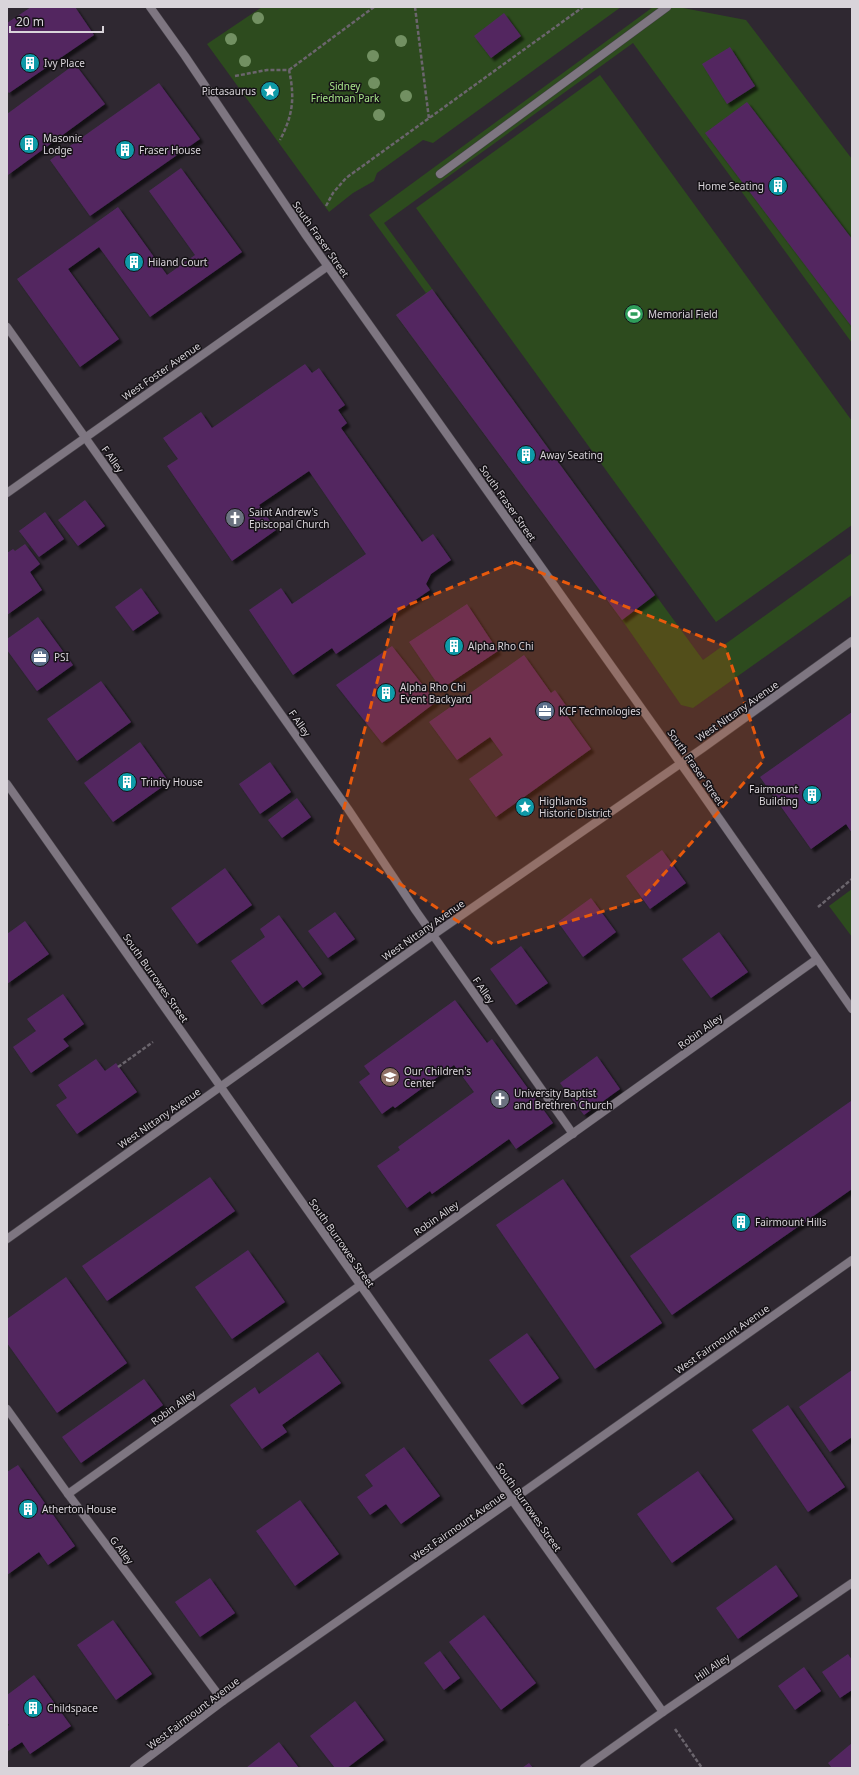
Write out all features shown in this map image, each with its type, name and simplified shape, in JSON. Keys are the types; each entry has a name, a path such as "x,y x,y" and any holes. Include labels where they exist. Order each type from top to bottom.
{"street":[{"name":"South Fraser Street","path":"150,7 328,266 680,763 852,1009"},
{"path":"440,174 667,7"},
{"name":"West Foster Avenue","path":"7,493 328,266"},
{"name":"F Alley","path":"7,327 348,809 433,935 573,1134"},
{"name":"West Nittany Avenue","path":"7,1239 433,935 852,641"},
{"name":"South Burrowes Street","path":"7,784 359,1286 663,1712"},
{"name":"Robin Alley","path":"68,1494 817,960"},
{"name":"West Fairmount Avenue","path":"134,1768 223,1701 512,1500 852,1260"},
{"name":"G Alley","path":"7,1408 68,1494 223,1701"},
{"name":"Hill Alley","path":"584,1768 663,1712 852,1584"}],"path":[{"path":"235,76 267,70 289,70 374,7"},
{"path":"415,7 429,119"},
{"path":"326,206 333,193 346,178 583,7"},
{"path":"280,140 288,124 291,111 293,88 289,70"},
{"path":"818,907 852,879"},
{"path":"118,1067 153,1042"},
{"path":"663,1712 702,1768"}],"highlighted area":[{"path":"514,562 725,646 764,760 641,900 493,944 335,842 396,610"}],"green space":[{"name":"Sidney Friedman Park","path":"262,7 621,7 433,143 423,140 377,173 374,181 353,193 329,212 207,44"},
{"path":"653,7 678,7 746,20 852,159 852,343 633,43 384,223 703,660 852,553 852,595 693,708 681,705 622,620 396,315 426,293 369,215"},
{"name":"Memorial Field","path":"600,75 852,421 852,525 716,622 416,208"},
{"path":"852,889 852,937 829,906"}],"building":[{"name":"Ivy Place","path":"31,7 75,7 94,35 9,93 7,91 7,23"},
{"path":"504,13 521,36 491,58 474,36"},
{"path":"730,47 755,86 727,104 702,64"},
{"name":"Masonic Lodge","path":"75,64 105,104 8,175 7,114"},
{"name":"Fraser House","path":"159,83 200,139 90,216 50,160"},
{"name":"Home Seating","path":"747,102 852,239 852,327 705,133"},
{"name":"Hiland Court","path":"181,168 242,252 150,317 99,247 68,269 119,339 80,367 17,279 118,207 167,275 195,255 149,191"},
{"name":"Away Seating","path":"432,289 655,595 622,620 396,315"},
{"name":"Saint Andrew's Episcopal Church","path":"305,364 312,373 319,368 345,405 338,410 347,423 341,428 422,542 433,534 451,560 431,574 426,584 430,590 336,654 332,648 293,675 249,610 281,588 292,604 366,554 309,471 259,505 276,530 232,561 167,466 178,459 163,438 201,412 212,428"},
{"path":"85,500 105,526 78,546 58,520"},
{"path":"45,512 64,539 39,557 19,531"},
{"path":"25,544 40,564 30,572 42,590 7,615 7,553 13,549 15,551"},
{"path":"141,588 159,613 133,631 115,607"},
{"name":"Alpha Rho Chi","path":"467,604 498,651 441,689 409,642"},
{"name":"PSI","path":"38,617 73,665 37,691 7,650 7,639"},
{"name":"Alpha Rho Chi Event Backyard","path":"392,646 436,702 382,743 336,685"},
{"path":"524,655 551,693 555,690 569,710 565,713 591,749 496,817 469,779 503,755 490,737 457,760 429,722"},
{"path":"101,681 131,722 77,761 47,719"},
{"name":"Fairmount Building","path":"852,712 852,833 846,824 811,849 760,777"},
{"name":"Trinity House","path":"140,742 169,782 113,822 84,783"},
{"path":"270,762 291,792 260,814 239,784"},
{"path":"297,798 311,817 282,838 268,820"},
{"path":"662,850 686,883 650,909 626,876"},
{"path":"225,868 252,905 197,944 171,908"},
{"path":"591,898 616,932 583,957 558,922"},
{"path":"335,912 355,939 328,958 308,931"},
{"path":"279,915 322,974 303,988 297,980 262,1005 231,961 265,937 260,929"},
{"path":"25,921 49,954 7,984 7,934"},
{"path":"719,932 748,972 711,998 682,959"},
{"path":"521,946 548,983 516,1005 490,969"},
{"path":"63,994 84,1024 63,1039 69,1046 31,1073 13,1047 36,1031 27,1019"},
{"name":"University Baptist and Brethren Church","path":"455,1000 487,1043 492,1039 553,1123 516,1149 509,1139 432,1194 430,1191 407,1208 377,1166 400,1150 398,1147 474,1092 454,1065 395,1108 393,1106 382,1114 359,1082 370,1074 364,1066"},
{"path":"597,1056 620,1089 584,1115 560,1083"},
{"path":"96,1059 105,1071 116,1063 137,1092 77,1134 56,1105 67,1098 58,1085"},
{"name":"Fairmount Hills","path":"851,1101 852,1189 672,1315 630,1256"},
{"path":"210,1177 235,1211 107,1301 82,1266"},
{"path":"563,1179 662,1323 595,1369 496,1225"},
{"path":"248,1250 285,1302 232,1339 195,1287"},
{"path":"66,1277 127,1363 57,1413 7,1343 7,1319"},
{"path":"527,1333 559,1378 522,1405 489,1360"},
{"path":"318,1352 341,1383 282,1425 287,1432 262,1449 230,1405 255,1387 259,1394"},
{"path":"852,1370 852,1437 830,1452 799,1407"},
{"path":"144,1379 163,1405 81,1463 62,1437"},
{"path":"788,1405 845,1487 808,1512 752,1430"},
{"path":"404,1447 440,1496 401,1524 386,1504 370,1515 357,1497 373,1486 365,1475"},
{"name":"Atherton House","path":"18,1465 75,1546 48,1565 39,1552 7,1575 7,1472"},
{"path":"698,1471 733,1519 672,1563 637,1514"},
{"path":"300,1500 339,1554 295,1586 256,1531"},
{"path":"776,1565 798,1596 738,1639 716,1608"},
{"path":"210,1578 235,1613 200,1637 175,1602"},
{"path":"484,1615 536,1683 501,1710 449,1642"},
{"path":"113,1620 152,1674 116,1700 77,1645"},
{"path":"440,1651 460,1678 444,1690 424,1663"},
{"path":"848,1654 852,1660 852,1690 840,1698 822,1672"},
{"path":"804,1667 821,1691 795,1710 778,1686"},
{"name":"Childspace","path":"34,1675 71,1726 30,1754 22,1742 8,1751 7,1727 9,1725 7,1722 7,1695"},
{"path":"355,1701 384,1740 347,1768 335,1768 310,1736"},
{"path":"279,1742 299,1768 246,1768"},
{"path":"852,1743 852,1768 832,1768 828,1763"},
{"path":"529,1763 533,1768 522,1768"}],"place":[{"name":"Ivy Place","path":"30,63"},
{"name":"Pictasaurus","path":"270,91"},
{"name":"Masonic Lodge","path":"29,144"},
{"name":"Fraser House","path":"125,150"},
{"name":"Home Seating","path":"778,186"},
{"name":"Hiland Court","path":"134,262"},
{"name":"Memorial Field","path":"634,314"},
{"name":"Away Seating","path":"526,455"},
{"name":"Saint Andrew's Episcopal Church","path":"235,518"},
{"name":"Alpha Rho Chi","path":"454,646"},
{"name":"PSI","path":"40,657"},
{"name":"Alpha Rho Chi Event Backyard","path":"386,693"},
{"name":"KCF Technologies","path":"545,711"},
{"name":"Trinity House","path":"127,782"},
{"name":"Fairmount Building","path":"812,795"},
{"name":"Highlands Historic District","path":"525,807"},
{"name":"Our Children's Center","path":"390,1077"},
{"name":"University Baptist and Brethren Church","path":"500,1099"},
{"name":"Fairmount Hills","path":"741,1222"},
{"name":"Atherton House","path":"28,1509"},
{"name":"Childspace","path":"33,1708"}]}
